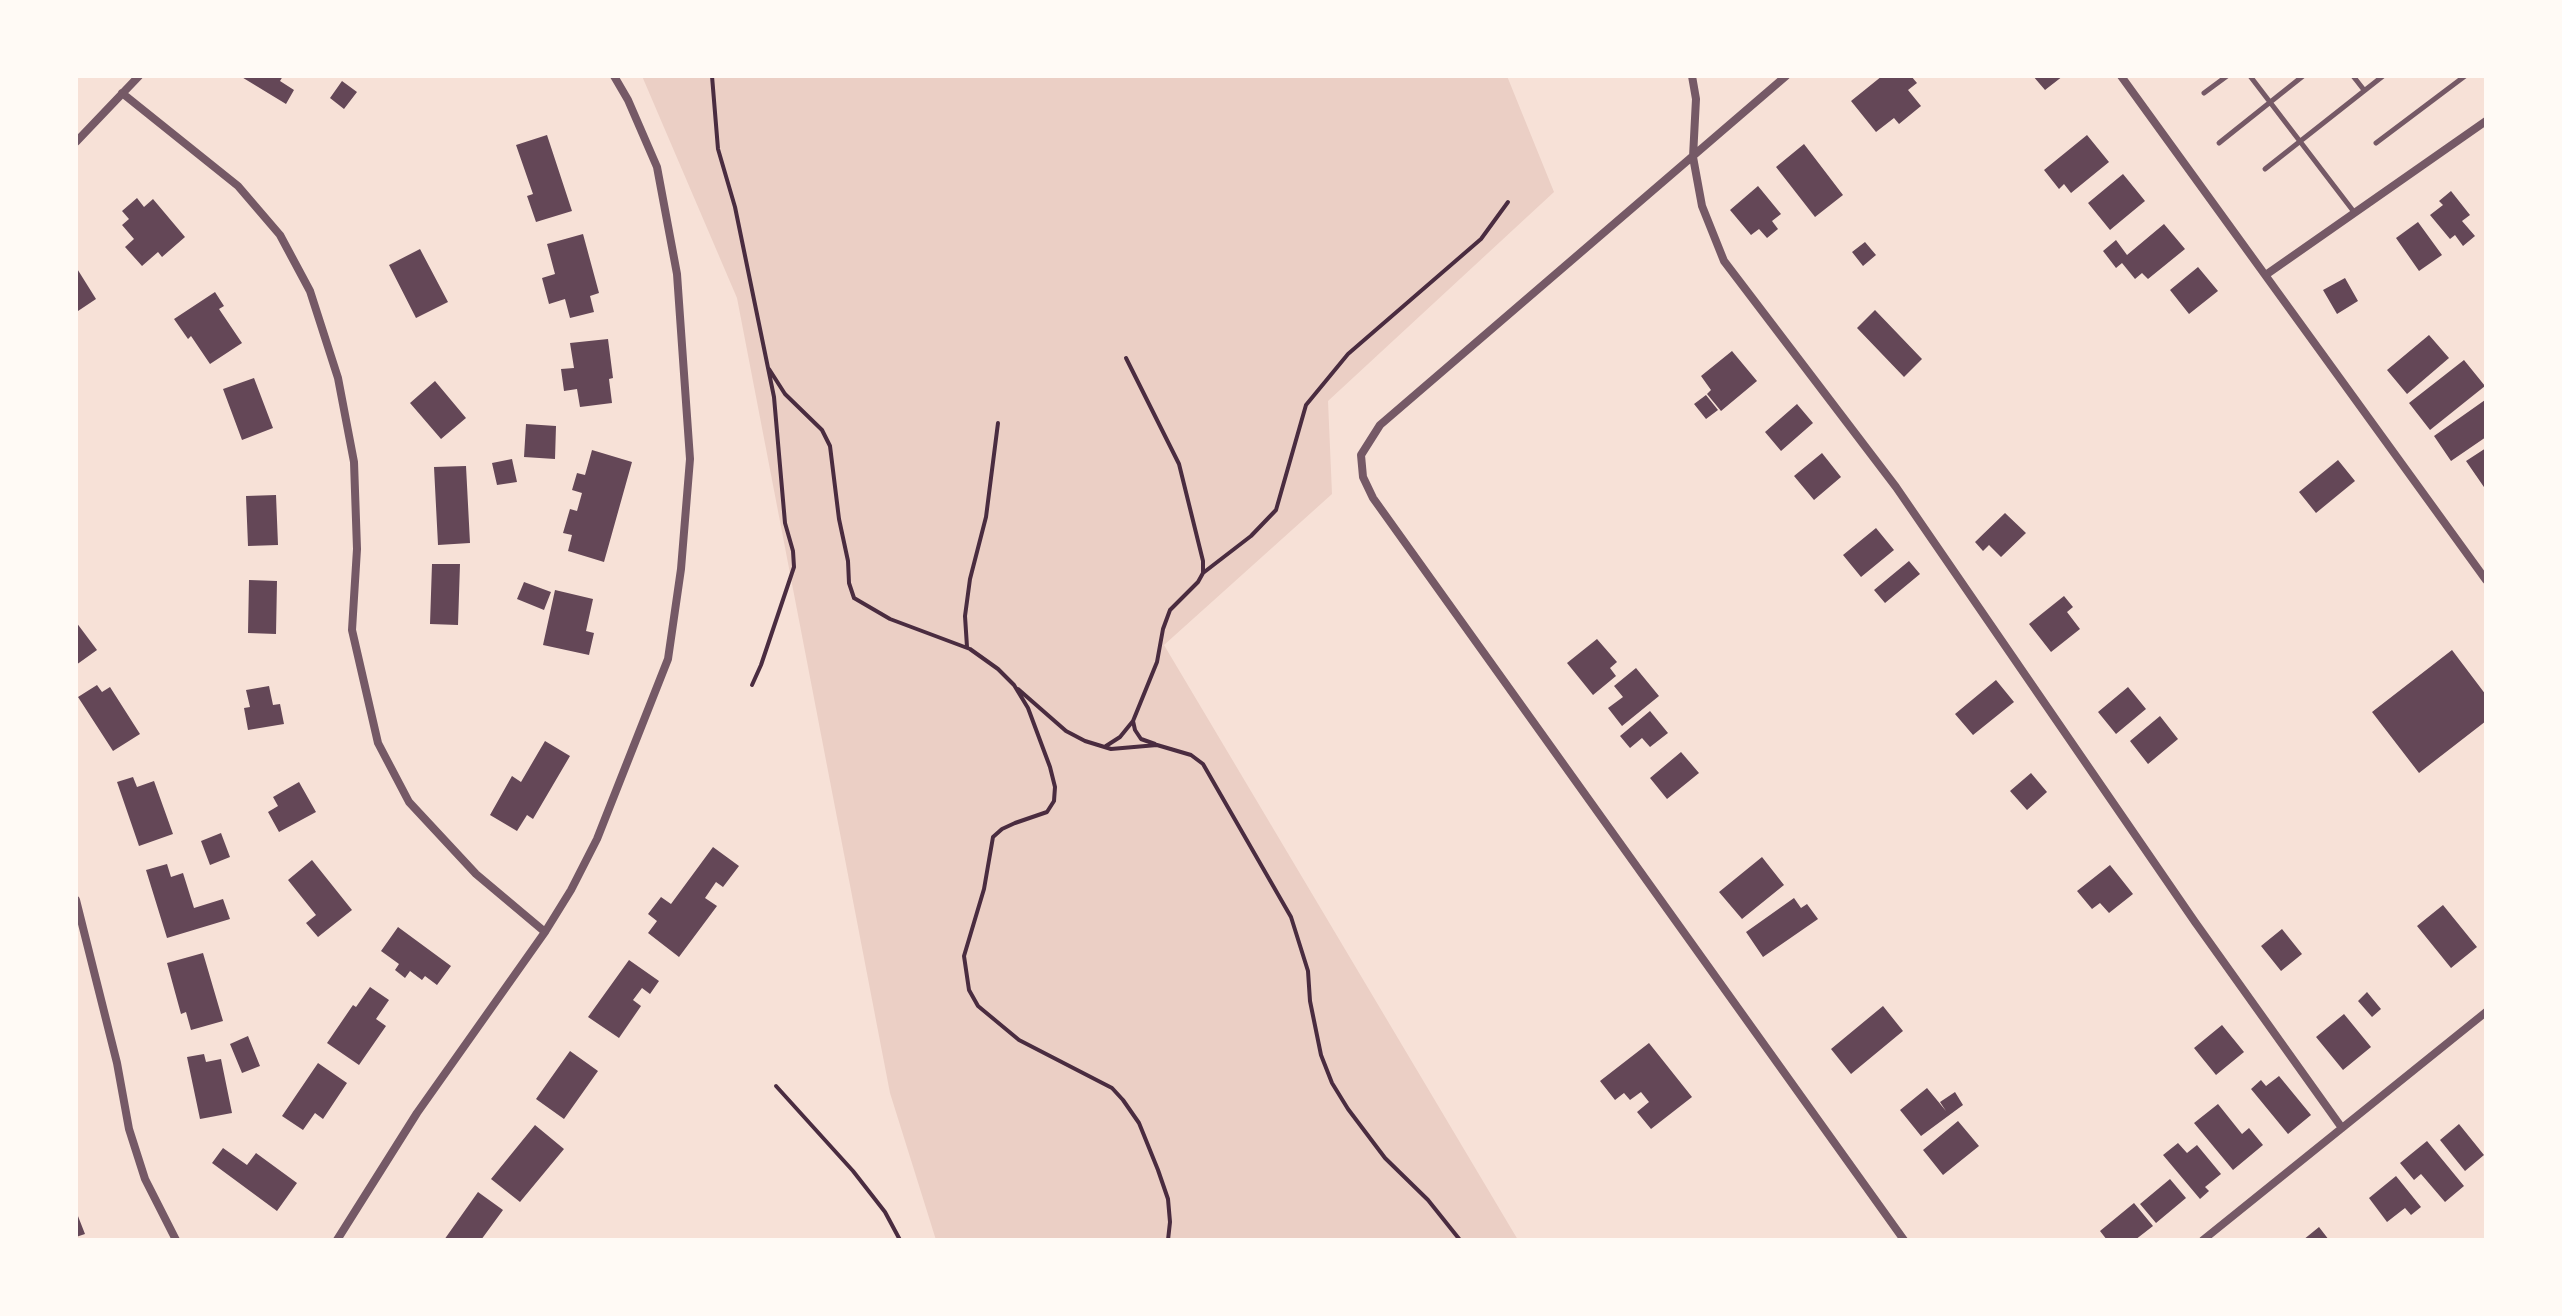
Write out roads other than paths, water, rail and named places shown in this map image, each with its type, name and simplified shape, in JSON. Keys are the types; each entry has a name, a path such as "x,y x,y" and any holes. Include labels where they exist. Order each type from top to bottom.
{"street":[{"path":"76,142 139,76"},
{"path":"337,1240 417,1113 545,932 571,890 597,839 635,749 668,659 681,569 690,459 677,274 657,167 628,100 614,76"},
{"path":"1692,76 1696,99 1693,157 1702,206 1724,261 1896,487 2195,922 2342,1128"},
{"path":"1786,76 1380,425 1361,455 1363,477 1373,498 1904,1240"},
{"path":"2121,76 2486,580"},
{"path":"122,93 238,186 280,235 310,291 338,378 354,462 357,549 352,630 378,743 409,802 476,874 545,932"},
{"path":"2267,274 2486,121"},
{"path":"76,900 117,1063 129,1129 145,1179 176,1240"},
{"path":"2203,1240 2486,1012"}],"lane":[{"path":"2204,93 2227,76"},
{"path":"2250,76 2355,213"},
{"path":"2219,143 2303,76"},
{"path":"2353,76 2364,90"},
{"path":"2265,169 2383,76"},
{"path":"2376,143 2465,76"}]}
